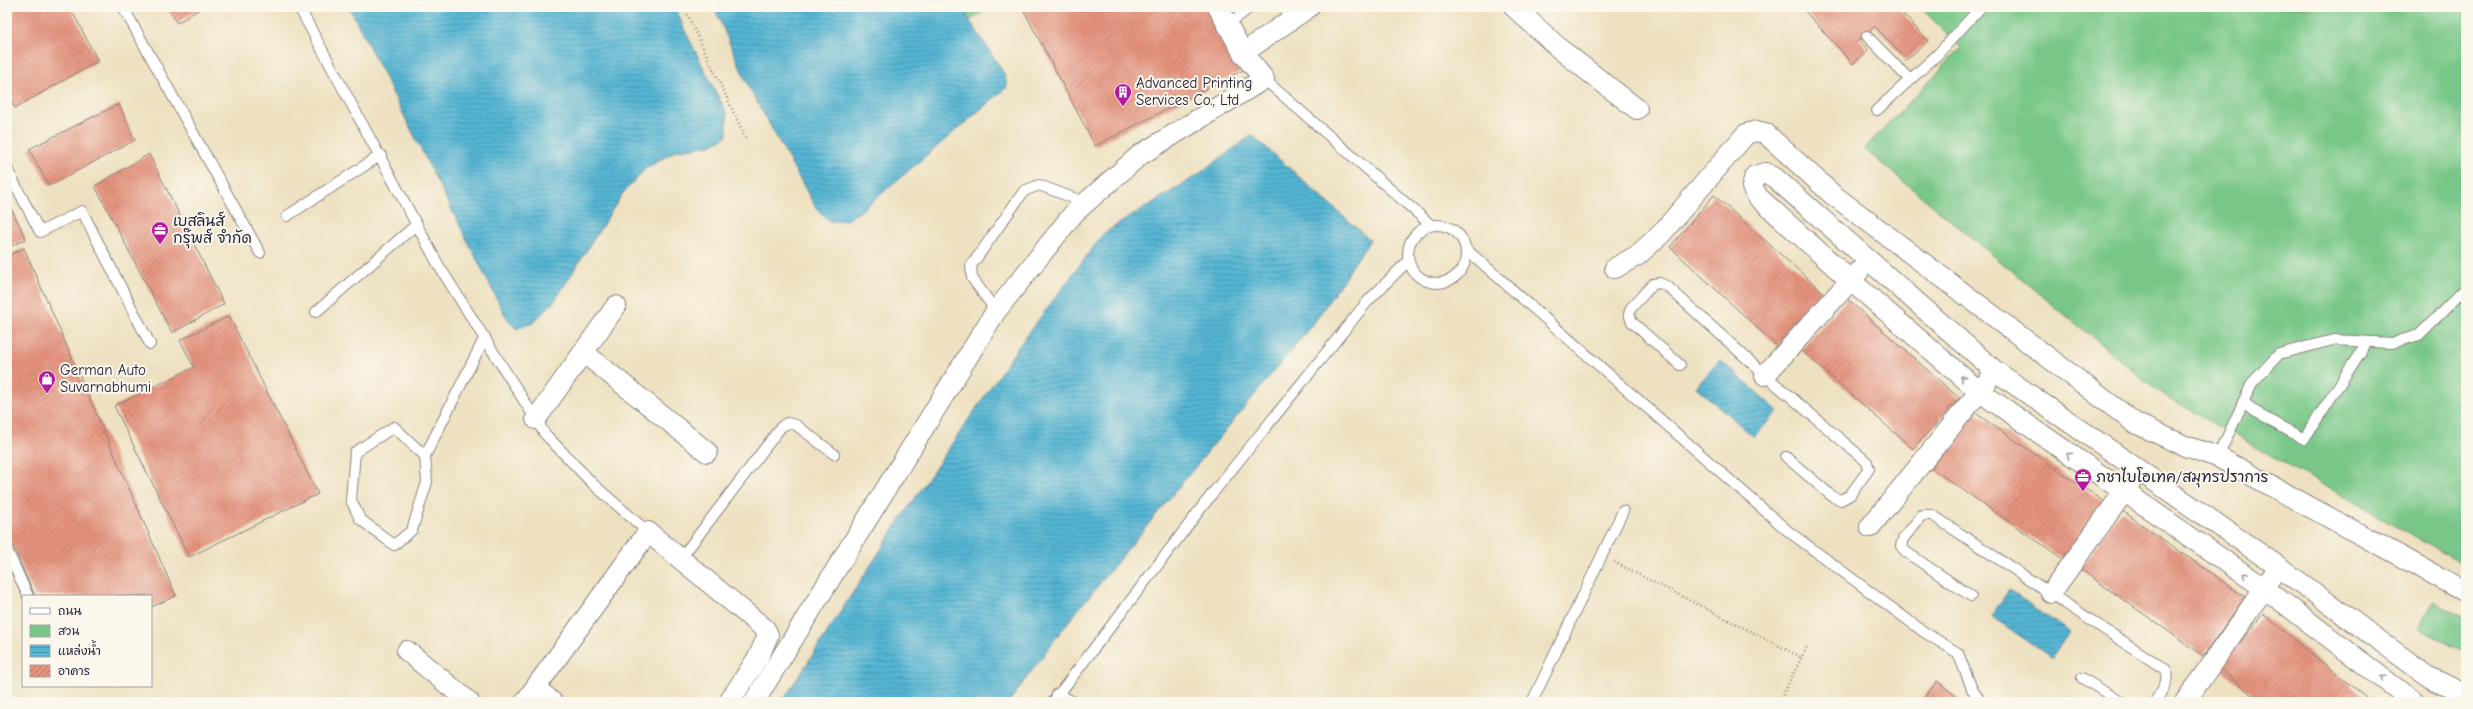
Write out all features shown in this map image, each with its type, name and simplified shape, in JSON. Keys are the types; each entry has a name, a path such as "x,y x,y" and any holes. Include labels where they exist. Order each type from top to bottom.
{"street":[{"path":"754,702 996,311 1084,202 1140,155 1264,79 1243,52 1218,7"},
{"path":"1243,52 1309,7"},
{"path":"1514,7 1561,50 1637,109"},
{"path":"1615,268 1638,255 1660,234 1746,134 1756,131 1765,134 1832,194 2135,423 2186,446 2218,457 2466,592"},
{"path":"2429,677 2414,702 2264,588 1980,392 1851,280 1754,192 1752,187 1755,176 1766,173 1771,175 1869,259 1994,370 2279,567 2429,677 2466,695"},
{"path":"1765,375 1869,259"},
{"path":"536,419 616,306"},
{"path":"583,352 707,452"},
{"path":"1870,527 1980,392 1994,370"},
{"path":"2051,593 2124,492 2138,470"},
{"path":"552,702 531,695 648,532 681,558 764,629 768,635 759,656 729,702"},
{"path":"2185,702 2279,567"},
{"path":"407,651 469,702"}],"lane":[{"path":"123,7 260,253"},
{"path":"299,7 381,155 439,266 545,434 594,485 648,532"},
{"path":"1228,24 1251,7"},
{"path":"1877,110 1937,55 1981,7"},
{"path":"1867,36 1910,80"},
{"path":"1264,79 1431,225"},
{"path":"287,216 381,155"},
{"path":"7,168 40,232 82,211 150,344"},
{"path":"996,311 972,278 971,266 1024,191 1039,185 1084,202"},
{"path":"316,312 417,224"},
{"path":"1467,250 1462,270 1447,282 1427,282 1412,270 1408,261 1410,242 1422,229 1431,225 1440,225 1457,233 1467,250 1788,531 1924,632 1958,653 1972,689 1981,702"},
{"path":"1074,702 1055,698 1212,494 1367,302 1408,261"},
{"path":"1680,365 1632,322 1629,314 1631,308 1653,284 1660,283 1668,287 1765,375 1867,462 1869,469 1850,495 1841,500 1833,497 1786,457"},
{"path":"2218,457 2252,383 2279,354 2333,340 2392,343 2419,335 2466,288"},
{"path":"425,456 394,428 355,452 351,500 360,519 394,545 412,530 427,482 425,456 485,338"},
{"path":"2243,402 2264,417 2304,439 2367,342"},
{"path":"681,558 781,427 787,423 796,425 834,454"},
{"path":"1532,702 1623,511"},
{"path":"1971,596 1906,552 1901,546 1903,539 1922,515 1932,515 2166,670 2168,678 2166,684 2155,702"},
{"path":"7,550 28,595"},
{"path":"2082,678 2122,702"}],"path":[{"path":"684,7 746,139"},
{"path":"1602,555 1801,657"},
{"path":"1779,702 1808,645"}],"green space":[{"path":"961,7 991,7 970,20"},
{"path":"1920,7 2466,7 2466,565 2160,393 1864,149 1961,48"},
{"path":"2433,601 2466,618 2466,652 2419,628"}],"water":[{"path":"349,7 676,7 684,29 727,114 727,136 711,145 675,151 645,169 623,193 554,302 533,323 516,329 505,315"},
{"path":"714,7 961,7 1005,75 1007,87 861,211 846,220 830,222 816,208 748,86"},
{"path":"1252,135 1370,240 1316,320 1064,627 1009,702 782,702 902,517 1018,347 1104,233 1196,176"},
{"path":"1720,360 1778,411 1754,437 1696,387"},
{"path":"2009,590 2069,632 2052,658 1991,616"}],"building":[{"path":"7,7 70,7 98,61 15,108 7,95"},
{"path":"167,7 203,7 177,23"},
{"name":"Advanced Printing Services Co., Ltd","path":"1022,7 1213,7 1247,68 1095,146"},
{"path":"1801,7 1897,7 1928,41 1906,60 1875,26 1859,40 1868,50 1853,64"},
{"path":"119,104 135,140 49,186 29,149"},
{"name":"เบสลินส์ กรุ๊พส์ จำกัด","path":"149,154 224,304 172,333 95,186"},
{"path":"1714,195 1825,294 1777,346 1670,247"},
{"path":"7,200 26,239 7,248"},
{"name":"German Auto Suvarnabhumi","path":"24,248 176,596 152,607 152,595 35,595 7,532 7,256"},
{"path":"1847,299 1959,398 1913,449 1801,350"},
{"path":"229,316 318,494 189,557 114,406 194,367 180,340"},
{"path":"1971,410 2106,503 2066,561 1931,468"},
{"path":"2121,510 2245,597 2203,656 2080,569"},
{"path":"2263,614 2371,702 2261,702 2219,668"},
{"path":"1937,681 1963,702 1920,702"}],"place":[{"name":"Advanced Printing Services Co., Ltd","path":"1123,107"},
{"name":"เบสลินส์ กรุ๊พส์ จำกัด","path":"160,245"},
{"name":"German Auto Suvarnabhumi","path":"47,394"},
{"name":"ภชาไบโอเทค/สมุทรปราการ","path":"2083,492"}]}
